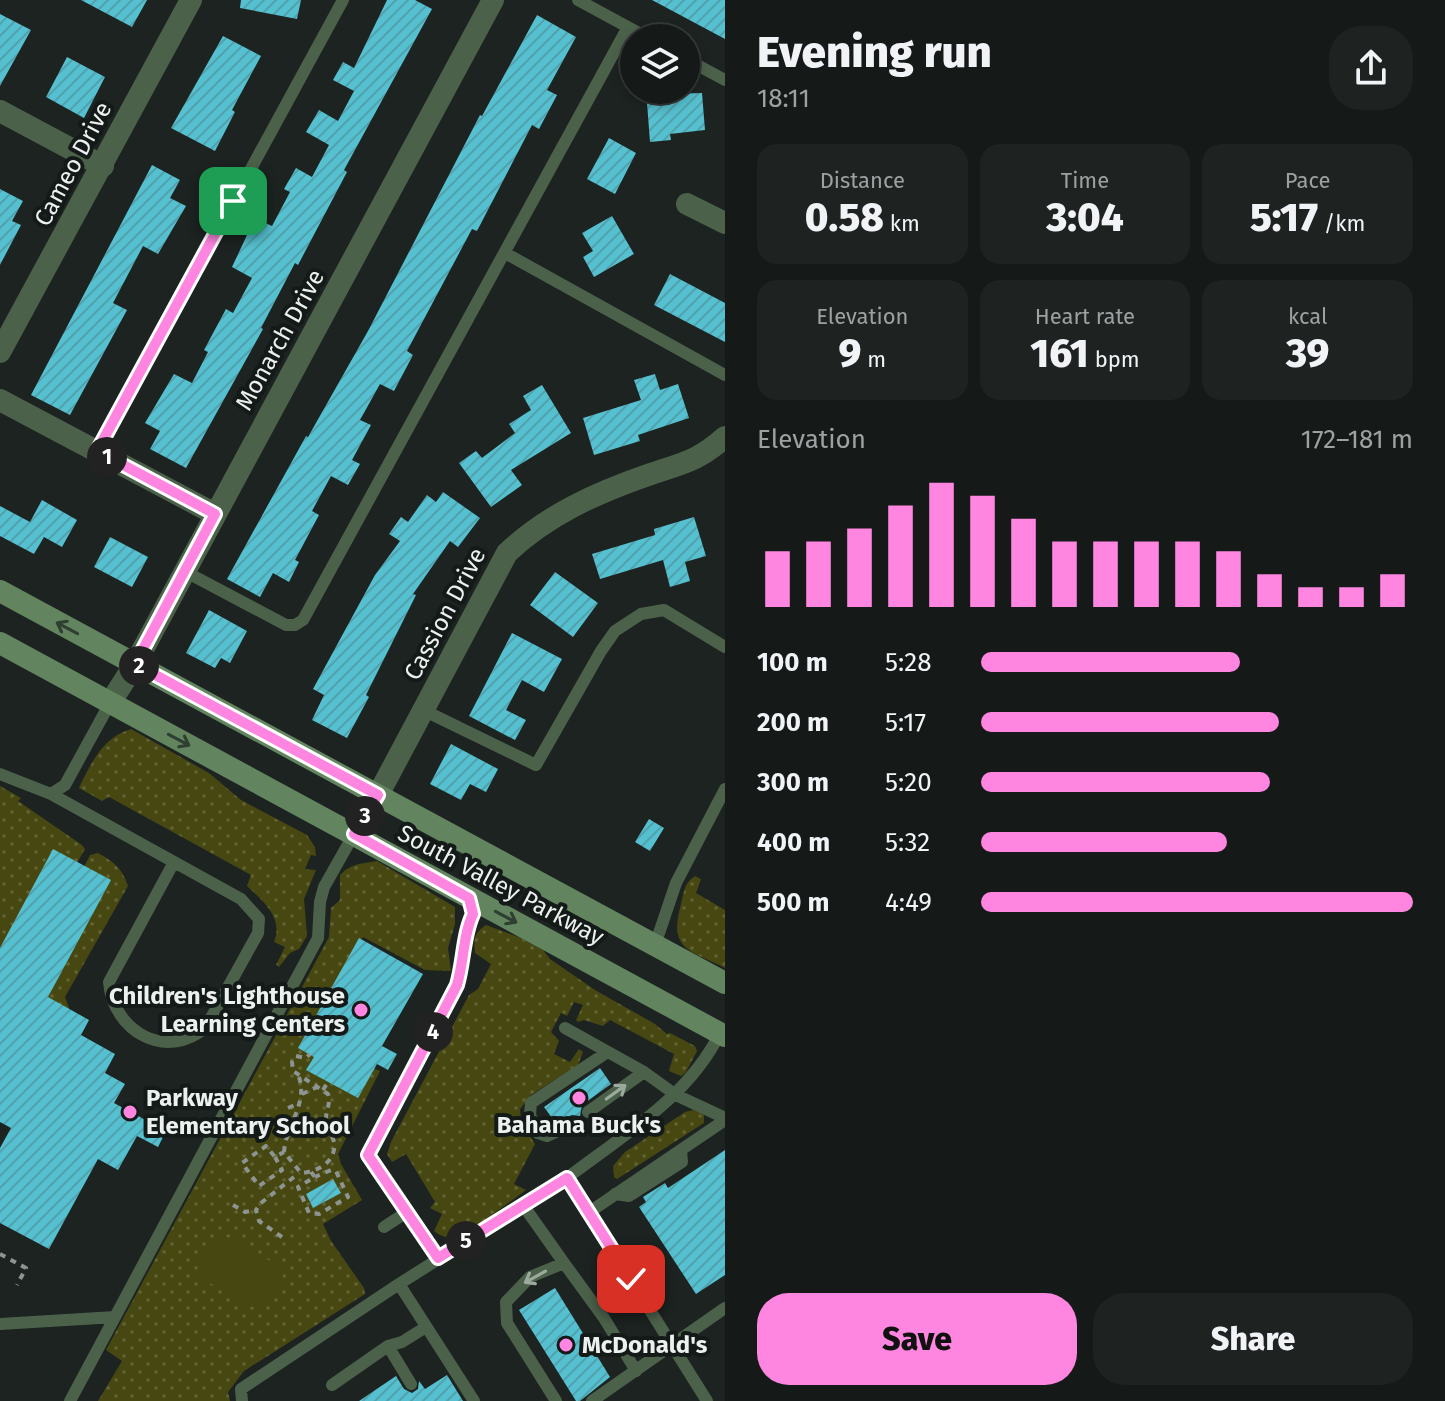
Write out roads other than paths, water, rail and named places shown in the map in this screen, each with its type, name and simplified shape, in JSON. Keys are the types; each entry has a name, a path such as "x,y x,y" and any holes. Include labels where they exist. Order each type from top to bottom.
{"main road":[{"name":"South Valley Parkway","path":"0,591 725,983"},
{"name":"South Valley Parkway","path":"0,643 469,898 723,1031"}],"street":[{"name":"Cameo Drive","path":"0,352 191,0"},
{"name":"Monarch Drive","path":"110,703 135,664 493,0"},
{"path":"0,111 103,166"},
{"path":"687,204 725,223"},
{"path":"0,400 215,514"},
{"name":"Cassion Drive","path":"354,834 378,795 507,553 522,539 574,504 694,461 725,437"}],"lane":[{"path":"97,451 343,0"},
{"path":"578,0 622,24"},
{"path":"184,571 286,625 295,625 303,620 620,42"},
{"path":"700,67 725,80"},
{"path":"505,253 725,375"},
{"path":"423,710 536,765 601,651 615,631 641,614 664,610 725,647"},
{"path":"51,794 65,785 110,703"},
{"path":"0,774 51,794 241,899 259,919 258,933 206,1027 195,1037 179,1042 143,1036 131,1028 118,1014 110,997 109,982 174,862"},
{"path":"655,945 676,883 725,789"},
{"path":"70,1401 318,938 324,887 354,834"},
{"path":"438,1258 368,1155 457,985 465,956 467,928 473,914 469,898"},
{"path":"565,1028 644,1072 676,1095 725,1119 588,1213"},
{"path":"242,1401 241,1389 438,1258 567,1178 676,1095 707,1059 723,1031"},
{"path":"575,1123 547,1136 538,1133 530,1115 531,1103 606,1053"},
{"path":"588,1112 644,1072"},
{"path":"567,1178 707,1401"},
{"path":"523,1205 604,1318 636,1371"},
{"path":"384,1227 407,1212"},
{"path":"556,1401 507,1323 506,1302 530,1277 564,1263"},
{"path":"399,1284 474,1401"},
{"path":"592,1401 725,1308"},
{"path":"0,1324 115,1317"},
{"path":"332,1385 388,1346 402,1342 426,1327"},
{"path":"388,1346 411,1384"}],"place":[{"name":"Children's Lighthouse Learning Centers","path":"361,1010"},
{"name":"Bahama Buck's","path":"579,1098"},
{"name":"Parkway Elementary School","path":"130,1112"},
{"name":"McDonald's","path":"566,1345"}]}
